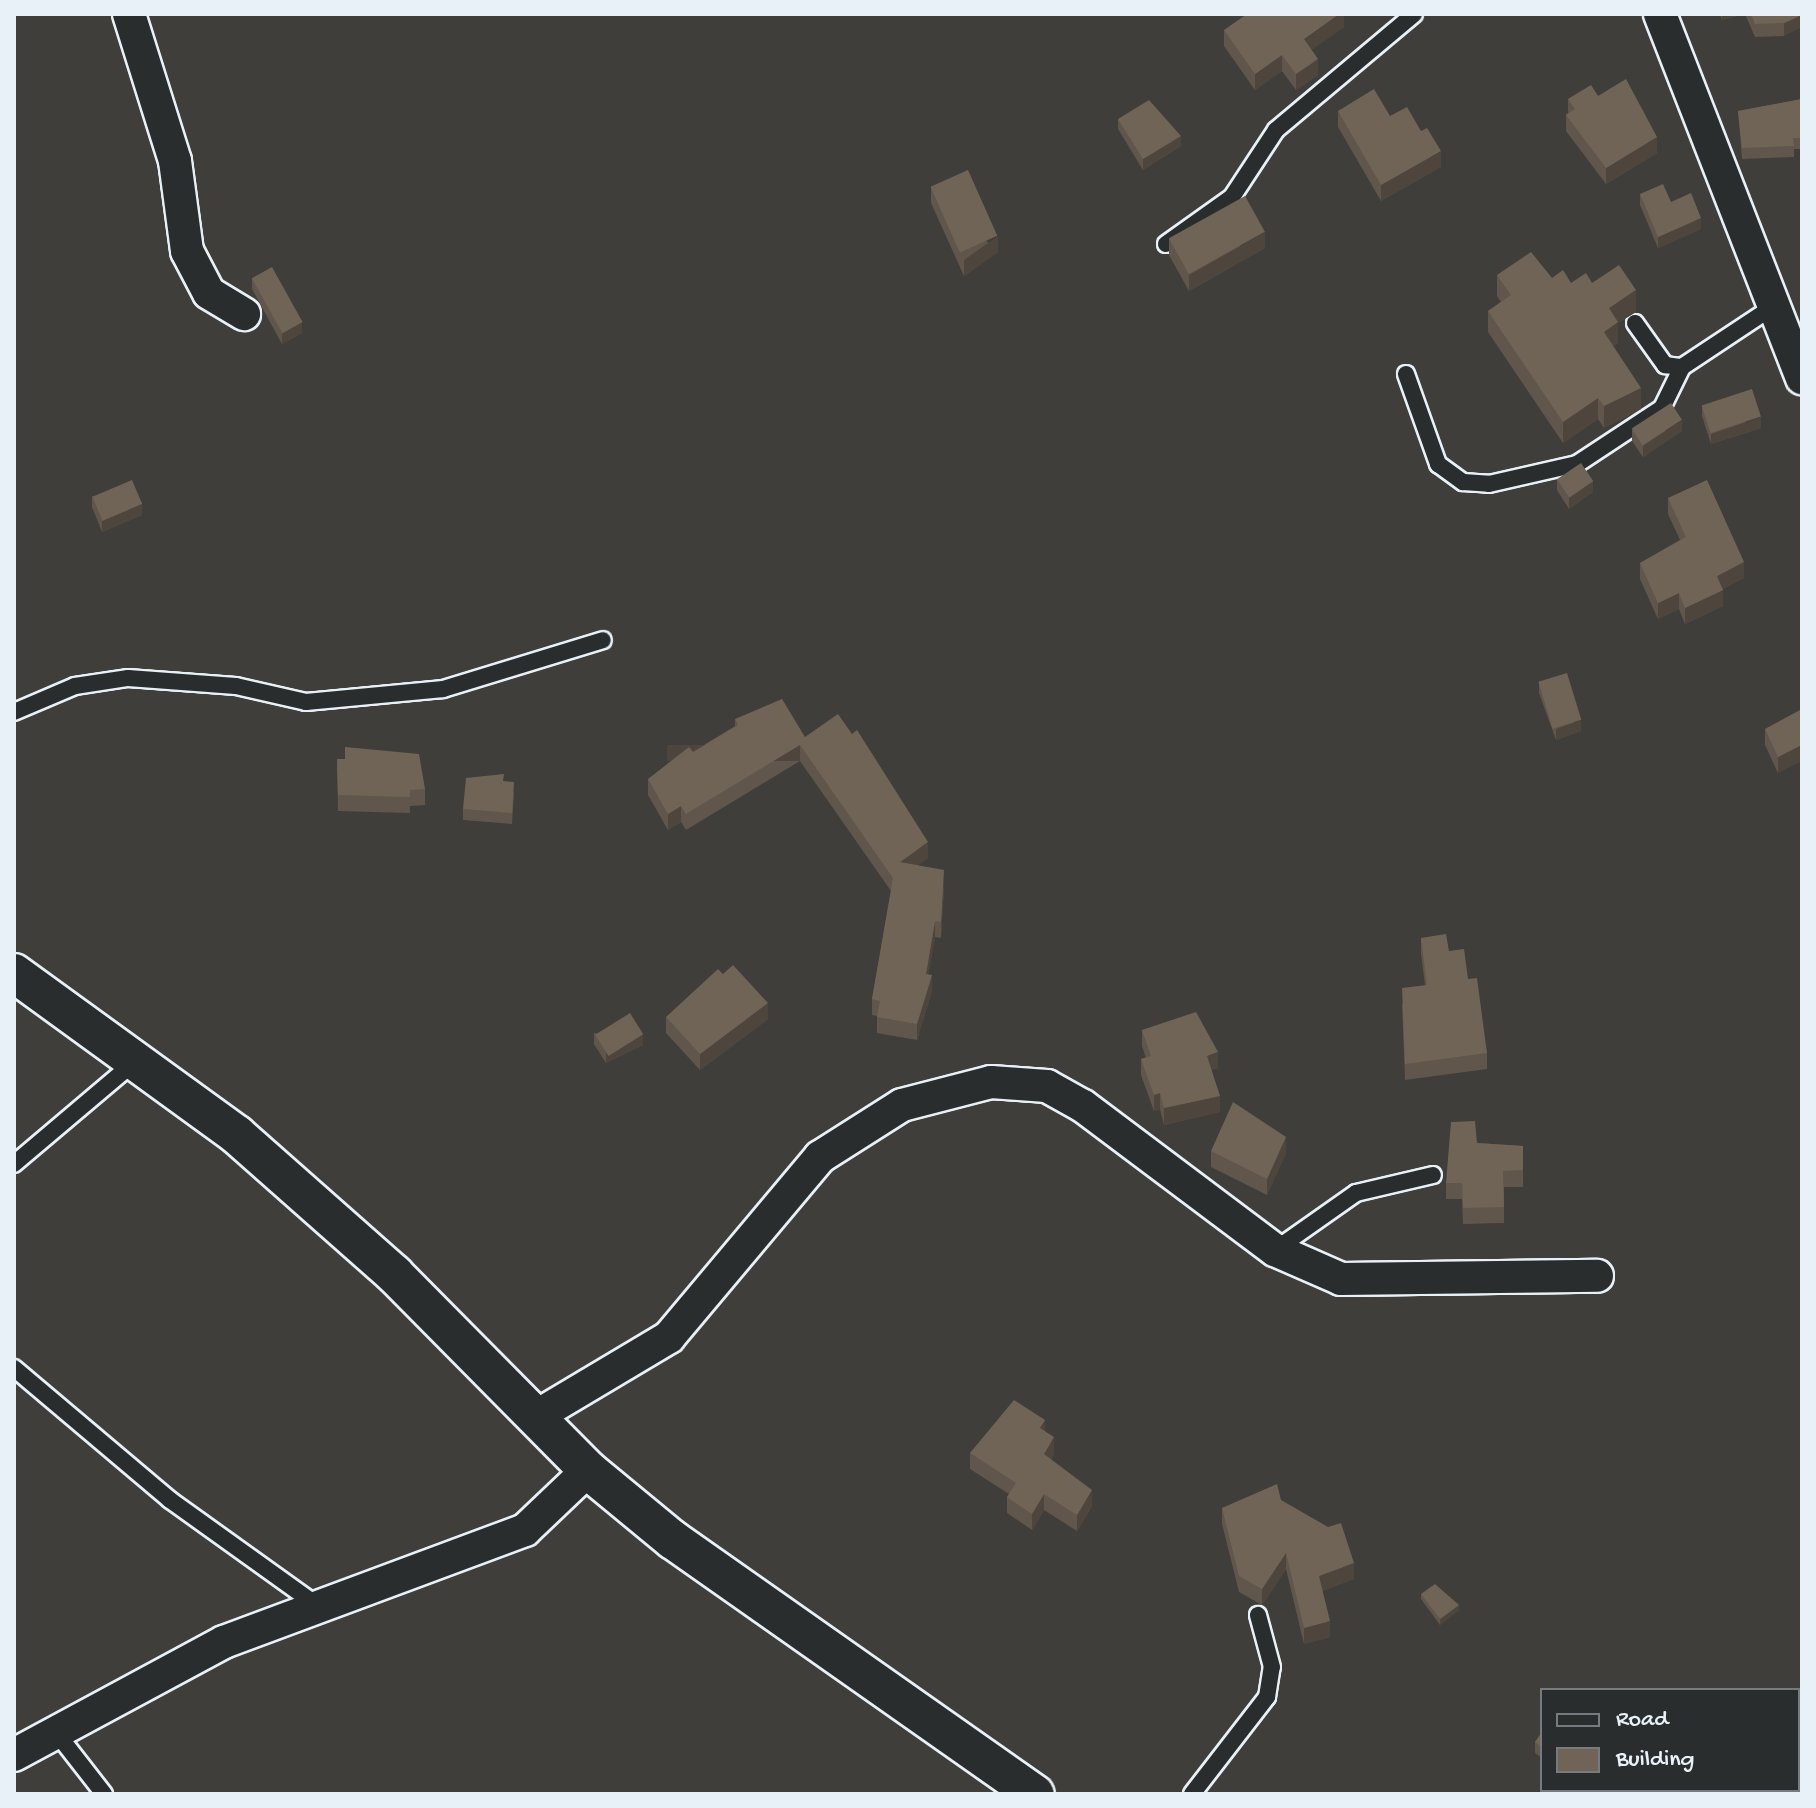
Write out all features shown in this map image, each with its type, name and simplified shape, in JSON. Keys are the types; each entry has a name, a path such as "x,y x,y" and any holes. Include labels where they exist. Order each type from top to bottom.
{"street":[{"path":"129,14 175,161 187,251 209,293 244,314"},
{"path":"1660,14 1771,308 1802,378"},
{"path":"14,973 137,1060 339,1223 588,1470 673,1540 1035,1794"},
{"path":"535,1417 669,1337 820,1157 902,1105 946,1090 1020,1080 1047,1086 1130,1136 1275,1250 1341,1279 1378,1283 1597,1276"},
{"path":"14,1755 55,1731 314,1603 525,1530 588,1470"}],"lane":[{"path":"1166,244 1232,197 1276,130 1414,14"},
{"path":"1406,374 1438,464 1463,482 1489,484 1577,464 1662,408 1682,367 1771,308"},
{"path":"1635,323 1665,365 1682,367"},
{"path":"14,712 75,686 128,678 236,686 306,702 443,689 603,640"},
{"path":"14,1164 137,1060"},
{"path":"1275,1250 1356,1193 1433,1175"},
{"path":"14,1368 170,1500 314,1603"},
{"path":"1192,1794 1267,1697 1272,1667 1258,1615"},
{"path":"55,1731 104,1794"}],"building":[{"path":"1247,14 1339,14 1304,39 1318,59 1296,74 1282,55 1255,74 1224,30"},
{"path":"1751,14 1802,15 1784,23 1755,24"},
{"path":"1626,79 1657,137 1606,168 1566,115 1575,109 1568,99 1591,85 1598,96"},
{"path":"1374,89 1390,116 1407,107 1421,131 1427,128 1441,151 1381,185 1338,111"},
{"path":"1802,99 1802,138 1793,138 1794,146 1742,148 1738,111"},
{"path":"1149,100 1181,136 1143,159 1118,119"},
{"path":"968,170 997,236 960,252 931,187"},
{"path":"1663,184 1671,202 1691,193 1701,218 1658,237 1640,194"},
{"path":"1245,196 1265,232 1189,274 1169,238"},
{"path":"1531,252 1552,278 1563,270 1571,283 1586,273 1592,283 1619,265 1636,290 1609,308 1618,322 1604,332 1641,388 1604,406 1598,398 1563,422 1488,311 1511,295 1497,275"},
{"path":"272,267 303,322 282,333 252,278"},
{"path":"1752,389 1761,417 1711,433 1702,405"},
{"path":"1671,403 1682,420 1642,445 1632,429"},
{"path":"1581,463 1593,481 1569,497 1557,479"},
{"path":"132,480 142,504 103,521 92,497"},
{"path":"1707,480 1744,562 1717,576 1723,590 1685,608 1679,593 1658,603 1640,563 1686,537 1668,498"},
{"path":"1567,673 1581,720 1553,729 1538,682"},
{"path":"782,699 805,737 838,714 852,734 857,730 928,842 900,862 944,870 941,922 935,921 926,974 932,975 917,1024 877,1017 880,1001 872,999 893,878 800,745 686,814 681,806 668,814 648,779 689,747 693,752 738,725 735,719"},
{"path":"1802,709 1802,745 1778,757 1765,729"},
{"path":"345,747 419,754 425,789 410,790 410,797 338,795 337,759 345,759"},
{"path":"504,774 503,781 514,782 512,813 463,809 466,778"},
{"path":"1446,934 1449,951 1464,949 1468,979 1477,978 1487,1053 1405,1064 1402,988 1427,985 1421,938"},
{"path":"733,965 768,1003 700,1054 666,1017 718,969 723,974"},
{"path":"1196,1012 1218,1052 1207,1056 1220,1096 1164,1108 1160,1093 1154,1095 1141,1059 1151,1056 1142,1030"},
{"path":"630,1013 643,1034 608,1056 595,1035"},
{"path":"1233,1102 1286,1137 1267,1179 1211,1151"},
{"path":"1475,1121 1477,1143 1523,1146 1523,1170 1503,1171 1504,1207 1463,1208 1462,1183 1446,1183 1451,1122"},
{"path":"1014,1400 1045,1420 1040,1428 1054,1437 1044,1454 1092,1490 1077,1515 1044,1494 1032,1514 1007,1497 1016,1483 970,1453"},
{"path":"1277,1484 1281,1500 1328,1527 1341,1523 1354,1563 1319,1576 1330,1621 1304,1628 1286,1553 1262,1589 1239,1576 1222,1508"},
{"path":"1435,1584 1459,1605 1440,1619 1421,1594"}]}
